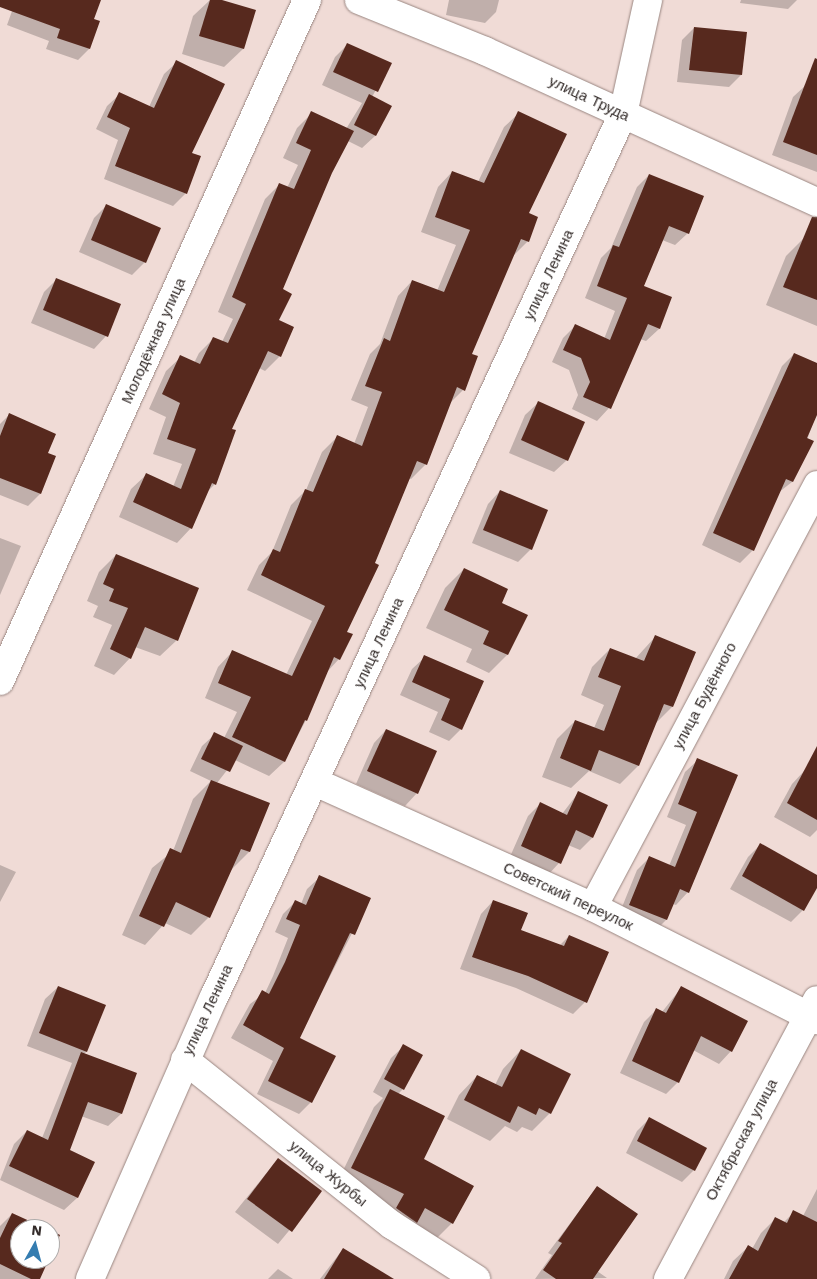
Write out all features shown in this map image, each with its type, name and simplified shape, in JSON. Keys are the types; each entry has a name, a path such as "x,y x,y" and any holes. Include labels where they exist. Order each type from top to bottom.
{"street":[{"name":"Молодёжная улица","path":"0,681 307,0"},
{"name":"улица Труда","path":"359,0 485,52 817,202"},
{"name":"улица Ленина","path":"90,1279 185,1060 622,114 648,0"},
{"name":"улица Будённого","path":"593,907 817,485"},
{"name":"Советский переулок","path":"315,782 593,907 814,1012"},
{"name":"Октябрьская улица","path":"668,1279 814,1012"},
{"name":"улица Журбы","path":"185,1060 392,1225 476,1279"}],"building":[{"path":"0,0 101,0 94,19 100,21 90,49 57,38 60,29 0,7"},
{"path":"210,0 222,0 256,10 244,49 199,36"},
{"path":"694,27 747,32 742,75 689,70"},
{"path":"347,43 392,63 378,92 333,72"},
{"path":"815,58 817,59 817,155 783,142"},
{"path":"176,60 225,84 192,153 201,156 187,194 115,166 130,128 107,117 119,92 154,108"},
{"path":"369,94 392,106 376,136 354,125"},
{"path":"311,111 354,131 332,173 283,289 292,294 279,320 294,327 281,357 268,351 232,429 236,430 216,485 212,483 192,529 133,502 146,473 181,489 196,449 167,439 180,403 162,394 180,355 200,364 213,337 228,343 246,304 232,297 279,183 294,189 311,150 296,143"},
{"path":"518,111 567,134 529,213 538,217 529,242 521,239 472,354 478,356 465,391 457,387 427,465 417,461 375,563 379,565 347,632 353,634 340,660 334,657 307,721 305,720 285,762 232,737 251,697 218,683 232,650 292,676 325,606 261,575 273,549 280,552 305,489 313,492 337,435 362,446 382,392 365,386 384,338 390,341 412,280 444,292 470,230 435,217 452,171 484,183"},
{"path":"649,174 704,196 689,234 669,226 644,286 672,297 660,329 648,324 611,409 583,397 590,382 581,358 563,350 575,324 610,340 627,298 597,286 613,245 619,247"},
{"path":"106,204 161,228 146,263 91,240"},
{"path":"812,217 817,217 817,300 783,287"},
{"path":"56,278 121,304 108,337 43,310"},
{"path":"794,353 817,363 817,415 807,438 814,441 793,482 786,479 754,551 713,533"},
{"path":"538,401 585,422 568,461 521,440"},
{"path":"9,413 56,434 48,453 56,456 41,494 0,478 0,436"},
{"path":"500,490 548,510 532,550 483,530"},
{"path":"116,554 199,588 178,641 145,627 131,659 110,649 128,608 109,601 114,589 103,584"},
{"path":"464,568 508,589 502,603 528,615 508,655 483,644 489,631 444,610"},
{"path":"655,635 696,652 673,707 664,704 639,766 599,750 591,771 560,758 575,720 604,731 621,686 598,677 610,648 644,661"},
{"path":"424,655 484,681 462,730 441,720 450,699 412,682"},
{"path":"386,729 437,751 418,794 367,771"},
{"path":"214,732 243,746 230,772 201,759"},
{"path":"817,746 817,820 787,803"},
{"path":"697,758 738,775 689,893 680,889 667,920 629,905 649,856 675,867 697,812 678,804"},
{"path":"211,780 270,803 250,852 241,849 210,918 176,902 164,927 139,916 170,848 181,853"},
{"path":"578,791 608,805 593,838 576,830 561,864 521,846 540,802 567,815"},
{"path":"760,843 817,875 817,888 804,911 742,876"},
{"path":"319,875 371,898 355,935 350,933 300,1038 336,1056 312,1103 268,1081 284,1048 243,1025 262,990 269,994 285,962 300,925 286,919 295,900 306,905"},
{"path":"493,900 528,913 521,930 564,946 569,935 609,952 587,1003 528,976 472,957"},
{"path":"58,986 106,1005 87,1052 39,1033"},
{"path":"681,986 748,1021 732,1052 701,1036 679,1083 632,1061 656,1008 666,1013"},
{"path":"403,1044 423,1055 404,1090 384,1079"},
{"path":"521,1049 571,1074 551,1114 539,1108 536,1115 518,1106 510,1123 464,1100 477,1075 502,1087"},
{"path":"81,1052 137,1073 122,1114 88,1102 70,1150 95,1162 78,1198 9,1166 27,1130 48,1140"},
{"path":"390,1089 445,1116 424,1159 474,1186 453,1224 425,1208 417,1223 396,1208 404,1194 351,1168"},
{"path":"649,1117 707,1148 695,1171 637,1141"},
{"path":"278,1158 322,1191 292,1232 247,1199"},
{"path":"597,1186 638,1214 593,1279 556,1279 543,1270 562,1243 558,1241"},
{"path":"793,1210 817,1222 817,1279 729,1279 748,1245 758,1251 775,1217 787,1223"},
{"path":"12,1213 25,1219 10,1219 10,1269 0,1264 0,1238"},
{"path":"343,1248 394,1279 324,1279"},
{"path":"10,1269 44,1269 40,1279 31,1279"}]}
